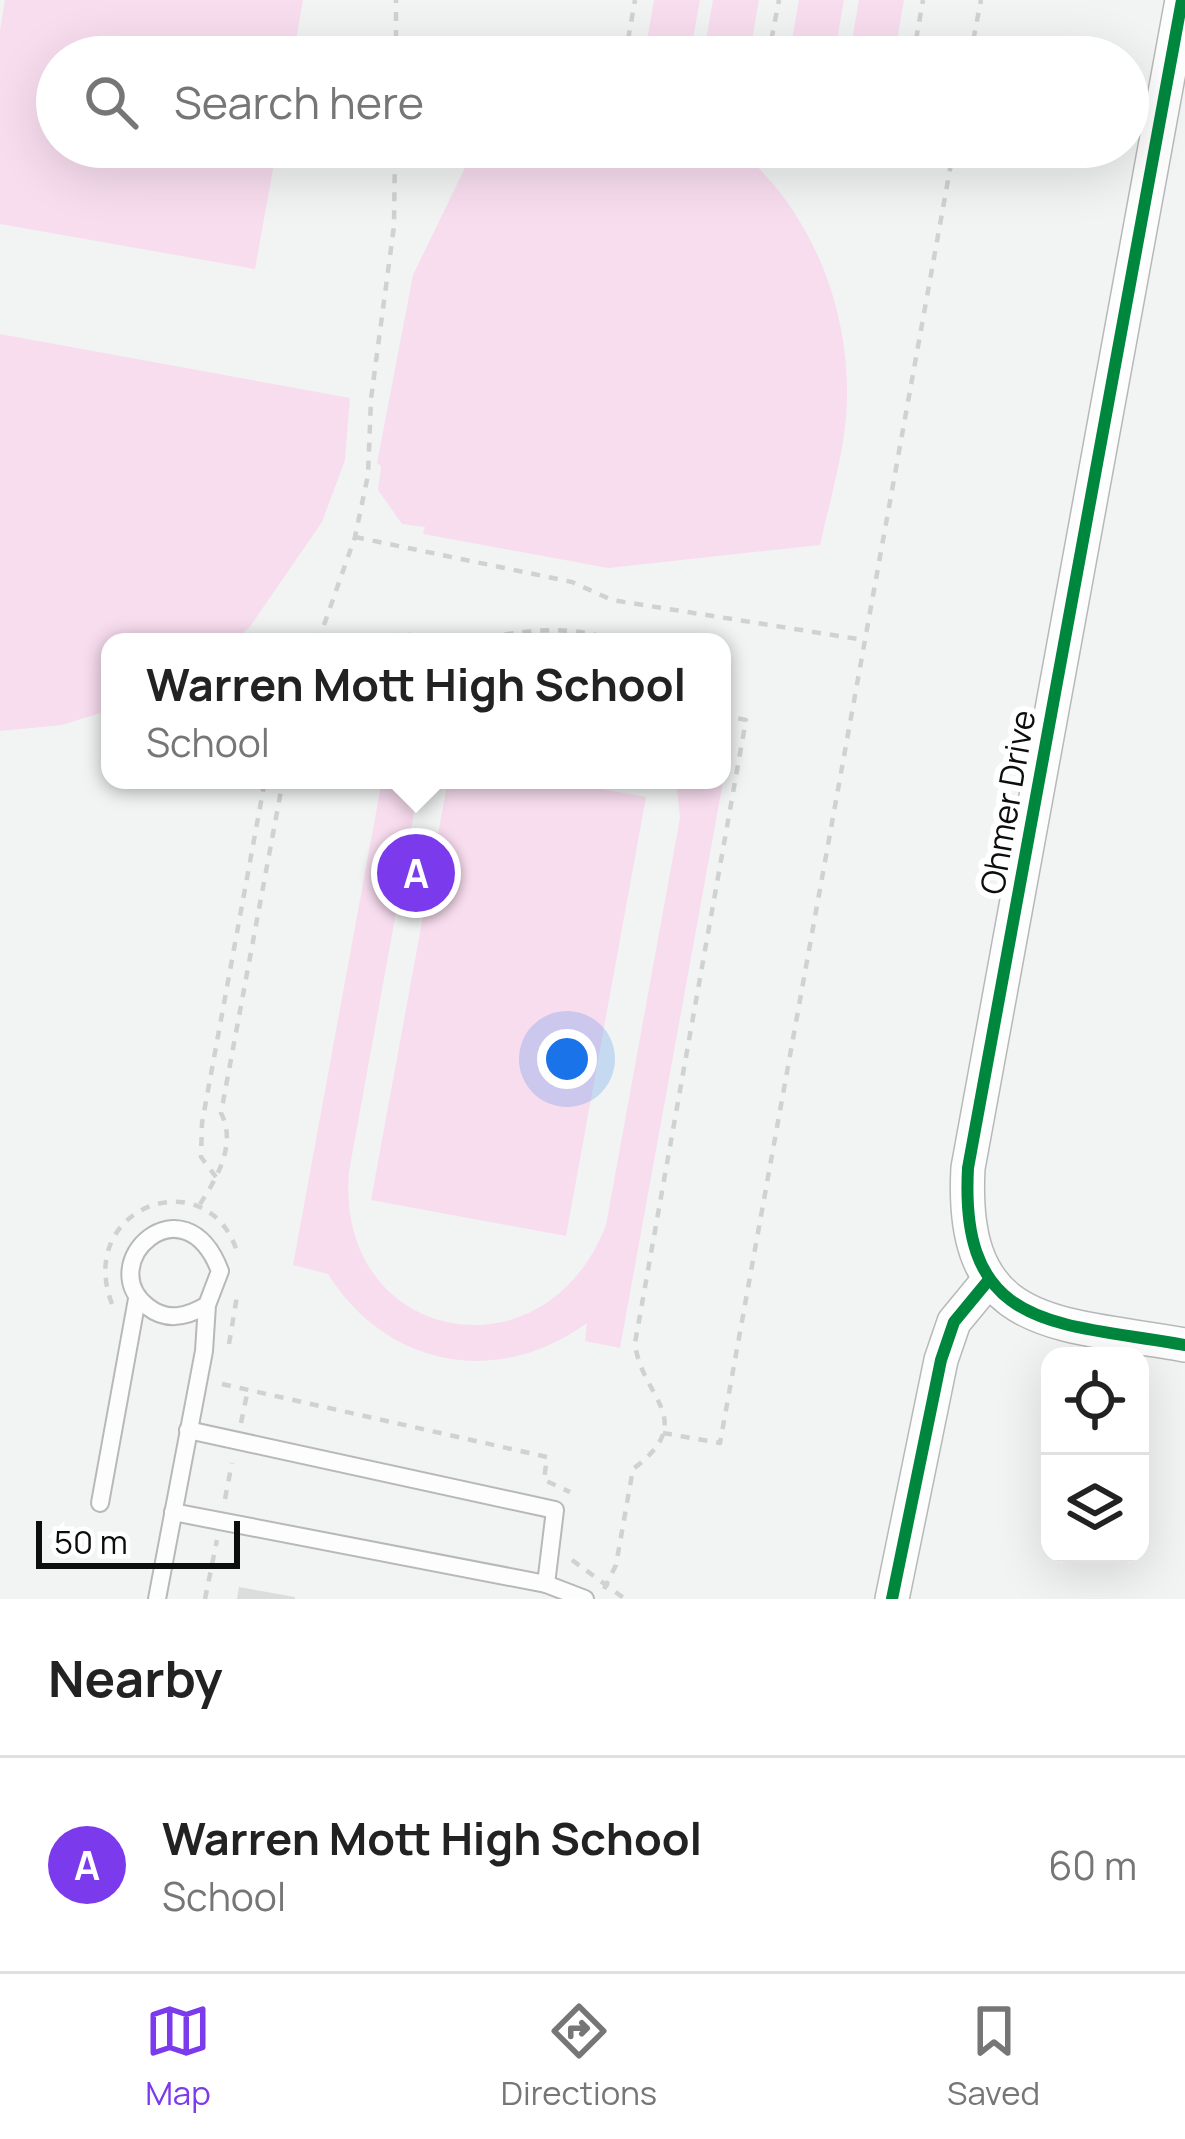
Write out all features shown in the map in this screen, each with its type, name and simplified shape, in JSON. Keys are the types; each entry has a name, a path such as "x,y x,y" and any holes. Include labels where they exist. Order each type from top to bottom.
{"street":[{"name":"Ohmer Drive","path":"987,1282 970,1240 968,1168 1181,0"},
{"path":"892,1599 940,1360 954,1322 987,1282 1028,1313 1185,1346"}],"lane":[{"path":"100,1503 137,1299 129,1277 136,1250 156,1232 184,1228 210,1244 220,1271 207,1305 157,1599"},
{"path":"137,1299 160,1316 190,1316 207,1305"},
{"path":"188,1430 556,1510 546,1584"},
{"path":"173,1511 546,1584 585,1599"}],"path":[{"path":"396,0 396,36"},
{"path":"629,36 635,0"},
{"path":"772,36 779,0"},
{"path":"917,36 923,0"},
{"path":"974,36 981,0"},
{"path":"321,633 355,537 368,475 370,399 388,300 394,168"},
{"path":"663,1433 720,1443 950,168"},
{"path":"355,537 572,583 624,602 864,640"},
{"path":"499,633 566,628 587,633"},
{"path":"598,1599 616,1564 634,1469 656,1452 663,1433 660,1397 637,1365 635,1343 746,720 731,717"},
{"path":"217,1178 201,1156 202,1123 263,789"},
{"path":"184,1228 217,1178 229,1129 221,1113 281,789"},
{"path":"133,1325 117,1315 105,1276 112,1239 138,1210 159,1202 199,1206 222,1223 242,1267"},
{"path":"228,1348 238,1287"},
{"path":"224,1368 221,1388 547,1457 544,1480 566,1487 574,1497"},
{"path":"206,1599 247,1394"},
{"path":"572,1546 572,1560 580,1569 625,1599"}],"shaded area":[{"path":"5,0 303,0 297,36 36,36 36,168 273,168 255,269 0,224 0,30"},
{"path":"654,0 700,0 693,36 648,36"},
{"path":"713,0 759,0 753,36 707,36"},
{"path":"799,0 844,0 838,36 793,36"},
{"path":"859,0 904,0 898,36 853,36"},
{"path":"465,168 759,168 808,235 836,305 843,342 846,418 820,545 608,568 423,534 425,527 402,524 378,490 381,466 377,463 413,275"},
{"path":"0,334 350,398 345,460 322,522 249,628 243,633 101,633 101,713 62,725 0,731"},
{"path":"380,789 418,789 349,1172 354,1230 375,1275 408,1306 449,1323 494,1323 538,1308 577,1275 606,1225 680,818 677,789 722,789 620,1348 585,1341 587,1323 517,1356 481,1361 412,1348 352,1306 328,1274 293,1265"},
{"path":"446,789 602,789 646,797 566,1236 371,1200"}],"building":[{"path":"239,1587 295,1597 295,1599 237,1599"}],"cycle path":[{"path":"1182,0 968,1168 969,1222 980,1262 999,1290 1025,1309 1058,1322 1185,1345"},
{"path":"892,1599 941,1360 954,1322 987,1282"}],"place":[{"name":"Warren Mott High School","path":"416,873"}]}
